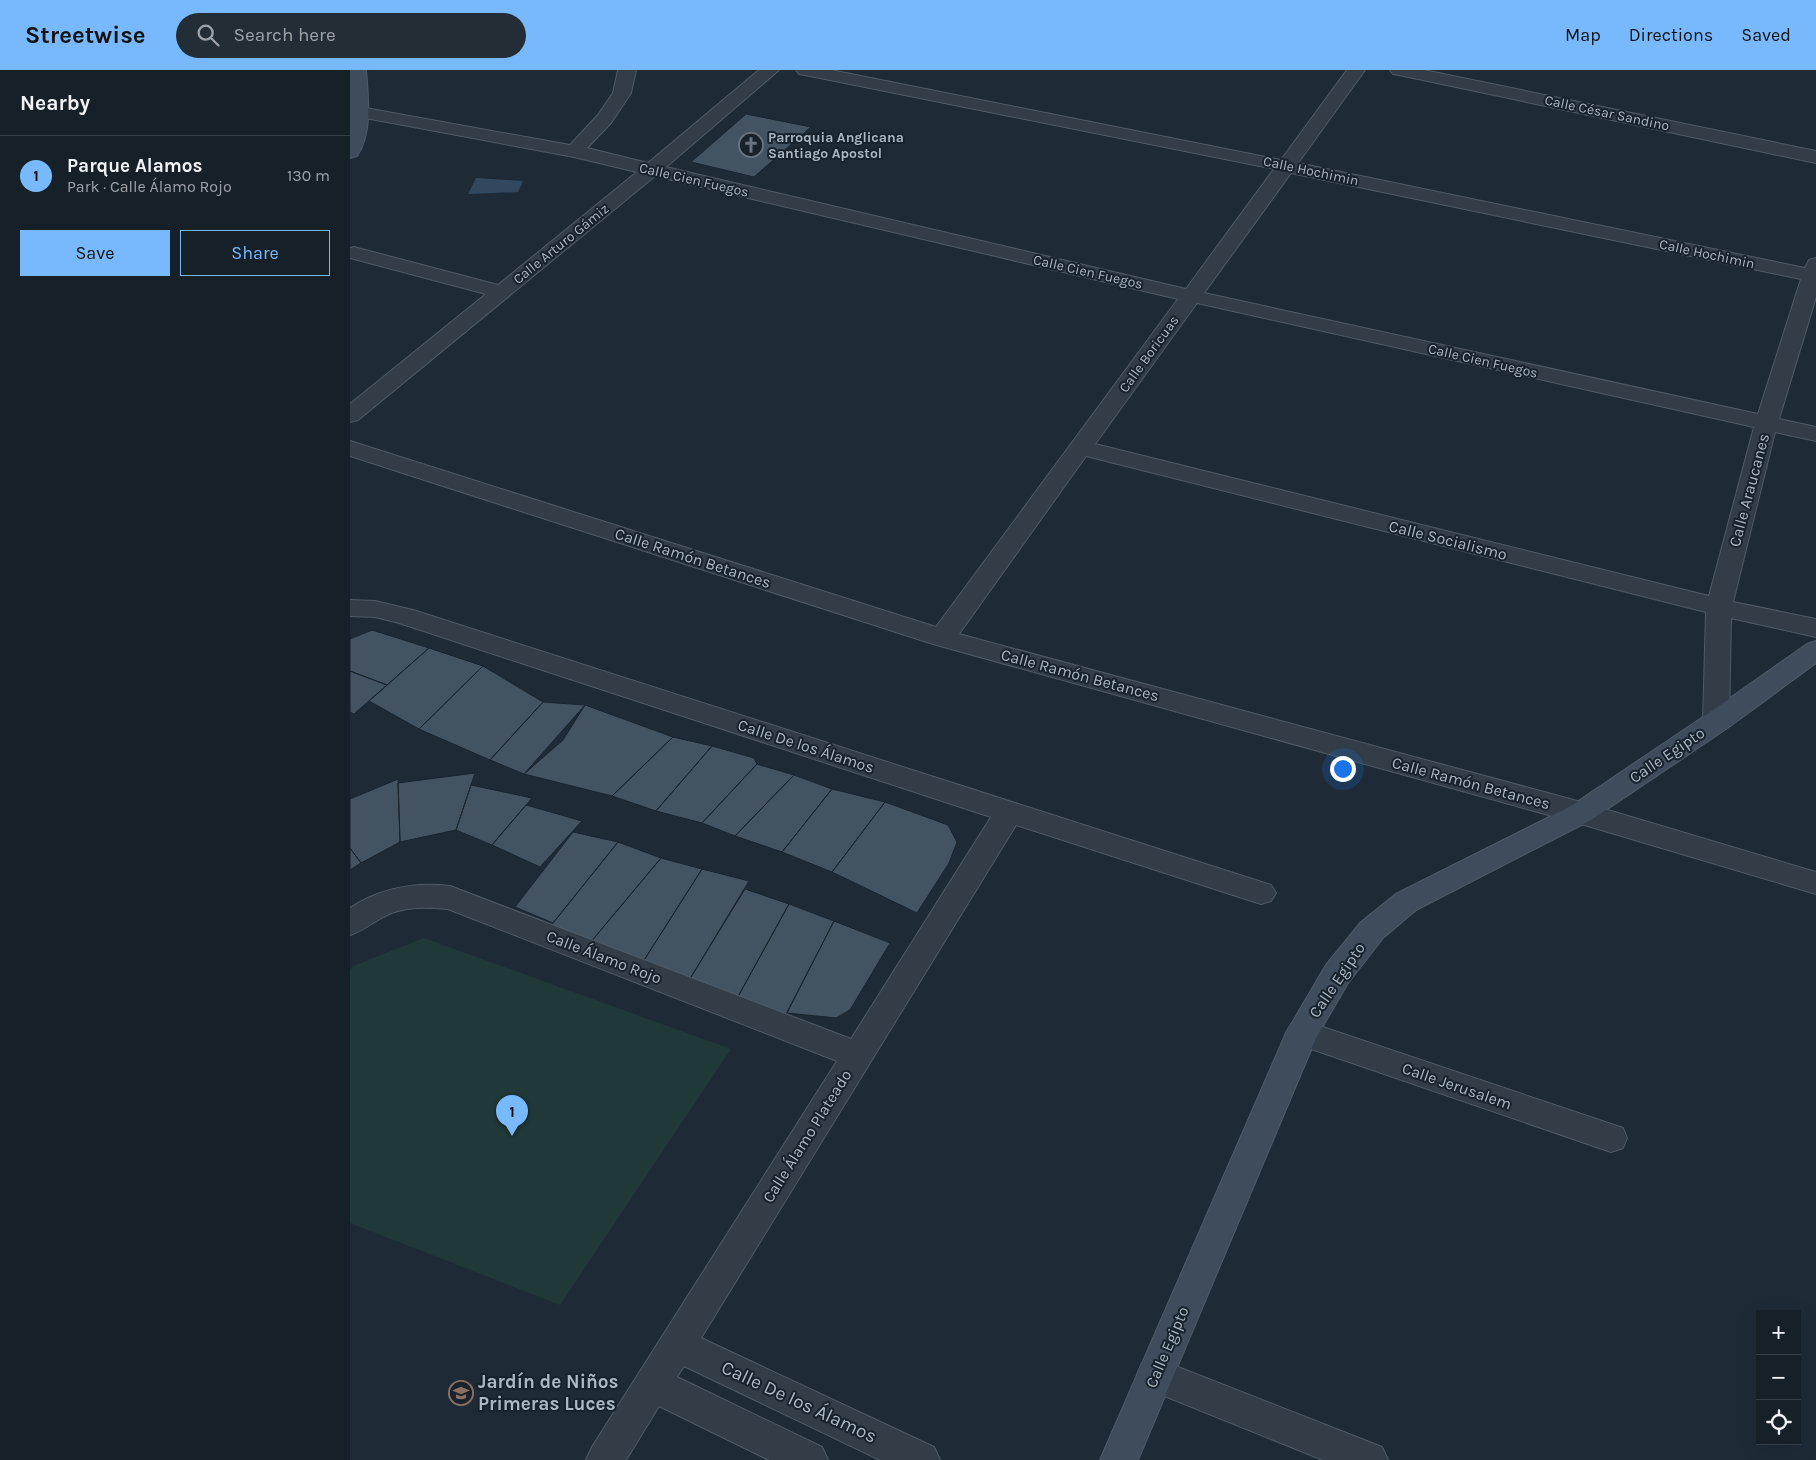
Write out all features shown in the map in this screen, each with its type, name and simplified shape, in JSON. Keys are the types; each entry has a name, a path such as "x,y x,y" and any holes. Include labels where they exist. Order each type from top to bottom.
{"main road":[{"path":"350,152 357,136 360,112 358,70"},
{"name":"Calle Egipto","path":"1119,1460 1302,1033 1337,974 1372,930 1406,902 1582,813 1716,722 1816,650"}],"street":[{"path":"574,151 605,120 622,94 628,70"},
{"name":"Calle Arturo Gámiz","path":"350,415 651,170 770,70"},
{"name":"Calle Hochimin","path":"805,70 1815,272"},
{"name":"Calle Boricuas","path":"942,638 1356,70"},
{"name":"Calle César Sandino","path":"1399,70 1816,157"},
{"name":"Calle Cien Fuegos","path":"360,112 574,151 1191,296 1816,434"},
{"path":"354,253 502,292"},
{"name":"Calle Araucanes","path":"1716,722 1719,607 1766,424 1815,272"},
{"name":"Calle Ramón Betances","path":"350,448 942,638 1582,813 1816,884"},
{"name":"Calle Socialismo","path":"1080,448 1719,607 1816,628"},
{"name":"Calle De los Álamos","path":"350,608 375,608 404,616 1261,893"},
{"name":"Calle Álamo Plateado","path":"605,1460 1010,812"},
{"name":"Calle Álamo Rojo","path":"350,923 371,908 397,898 426,894 450,898 858,1055"},
{"name":"Calle Jerusalem","path":"1302,1033 1611,1138"},
{"name":"Calle De los Álamos","path":"677,1345 921,1460"},
{"path":"1155,1375 1369,1460"},
{"path":"652,1384 810,1460"}],"green space":[{"path":"424,938 731,1049 560,1305 350,1223 350,970 353,966"}],"water":[{"path":"476,178 523,181 518,192 468,194"}],"building":[{"name":"Parroquia Anglicana Santiago Apostol","path":"746,114 811,127 754,177 691,162"},
{"path":"372,630 429,648 387,685 350,671 350,639"},
{"path":"429,648 483,666 419,729 369,701"},
{"path":"483,666 543,702 490,760 419,729"},
{"path":"350,671 387,685 354,714 350,712"},
{"path":"543,702 585,705 524,774 490,760"},
{"path":"585,705 673,737 612,796 524,774 563,740"},
{"path":"673,737 712,746 656,811 612,796"},
{"path":"712,746 754,758 757,764 702,823 656,811"},
{"path":"757,764 794,775 735,836 702,823"},
{"path":"475,773 456,830 400,842 398,783"},
{"path":"794,775 832,789 782,852 735,836"},
{"path":"398,779 400,842 361,863 350,848 350,799"},
{"path":"471,785 532,798 492,845 456,830"},
{"path":"832,789 885,802 832,872 782,852"},
{"path":"885,802 948,825 957,842 949,863 917,913 832,872"},
{"path":"526,805 582,821 540,867 492,845"},
{"path":"573,832 618,842 553,923 515,907"},
{"path":"618,842 661,858 590,943 549,928"},
{"path":"350,848 361,863 350,870"},
{"path":"661,858 702,869 641,965 590,943"},
{"path":"702,869 749,881 688,982 641,965"},
{"path":"745,889 789,904 735,1002 688,982"},
{"path":"789,904 834,921 783,1020 735,1002"},
{"path":"834,921 890,943 850,1010 836,1018 787,1013"}],"place":[{"name":"Parroquia Anglicana Santiago Apostol","path":"751,145"},
{"name":"Parque Alamos","path":"512,1136"},
{"name":"Jardín de Niños Primeras Luces","path":"461,1393"}]}
